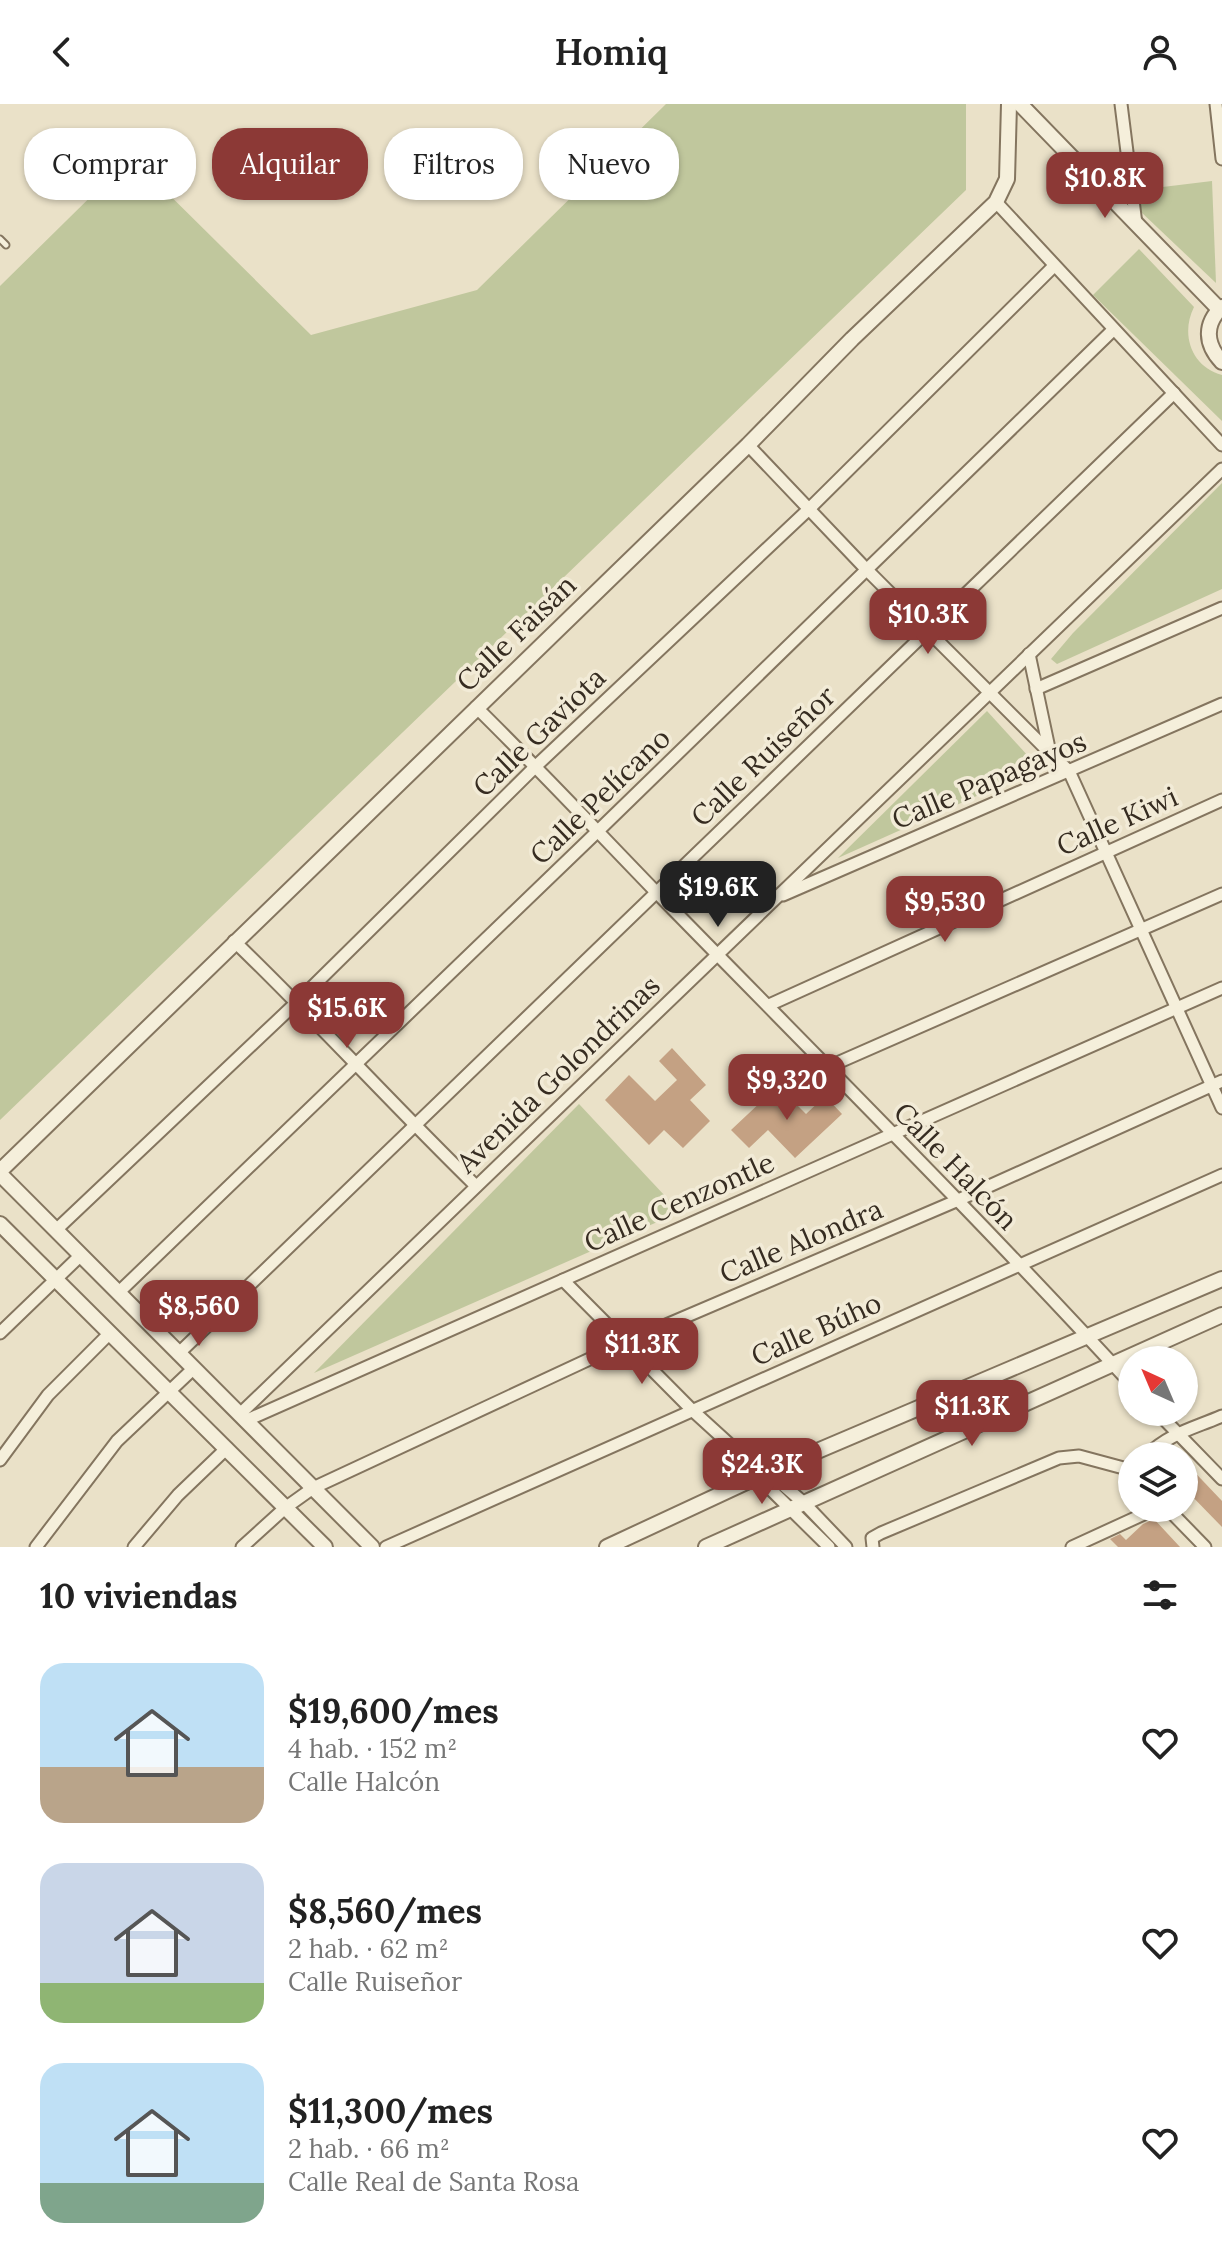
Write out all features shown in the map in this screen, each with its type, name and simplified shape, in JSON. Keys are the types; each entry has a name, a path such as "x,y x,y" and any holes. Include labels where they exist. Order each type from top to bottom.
{"street":[{"name":"Calle Faisán","path":"0,1172 996,202 1007,179 1009,104"},
{"path":"1020,104 1220,308 1212,319 1209,342 1222,362"},
{"path":"1121,104 1136,224"},
{"path":"1216,104 1222,159"},
{"path":"996,202 1222,445"},
{"name":"Calle Gaviota","path":"56,1230 297,1002 536,766 809,509 1054,266"},
{"name":"Calle Pelícano","path":"118,1293 1113,330"},
{"name":"Calle Ruiseñor","path":"178,1354 1174,393"},
{"path":"748,445 866,569 1069,771 1176,1008 1217,1083 1222,1108"},
{"name":"Avenida Golondrinas","path":"242,1418 476,1186 1222,469"},
{"path":"1036,689 1222,608"},
{"path":"1029,654 1050,753"},
{"name":"Calle Papagayos","path":"775,899 1222,704"},
{"name":"Calle Halcón","path":"476,707 769,1005 1118,1370"},
{"name":"Calle Kiwi","path":"769,1005 1222,800"},
{"path":"828,1067 1222,894"},
{"path":"234,941 476,1186"},
{"name":"Calle Cenzontle","path":"242,1418 563,1280 1222,988"},
{"name":"Calle Alondra","path":"242,1547 285,1508 313,1488 624,1343 956,1201 1217,1083"},
{"path":"0,1172 372,1547"},
{"name":"Calle Búho","path":"386,1547 1222,1175"},
{"path":"0,1224 325,1547"},
{"path":"0,1333 81,1255"},
{"path":"607,1547 762,1475 1222,1279"},
{"path":"563,1280 692,1410 843,1546"},
{"path":"706,1547 1222,1315"},
{"path":"0,1460 48,1395 109,1334"},
{"path":"36,1547 117,1441 193,1369"},
{"path":"1161,1442 1222,1416"},
{"path":"1170,1426 1222,1479"},
{"path":"134,1547 178,1495 227,1448"},
{"path":"873,1543 1059,1458 1079,1456 1118,1466"},
{"path":"797,1506 829,1547"},
{"path":"1081,1545 1128,1522"},
{"path":"1181,1522 1205,1547"}],"lane":[{"path":"0,239 6,245"}],"green space":[{"path":"666,104 966,104 966,190 0,1120 0,286 87,200 174,200 311,335 477,290 568,200 679,200 679,128 642,128"},
{"path":"1212,181 1216,283 1140,211 1138,190"},
{"path":"1139,249 1194,307 1188,328 1189,339 1203,365 1222,375 1222,421 1093,295"},
{"path":"1222,483 1222,589 1057,664 1051,659 1073,633"},
{"path":"987,711 1039,768 838,858"},
{"path":"579,1104 680,1212 314,1373"}],"building":[{"path":"672,1048 706,1085 690,1100 710,1121 683,1148 664,1130 649,1145 605,1100 629,1075 655,1101 677,1080 659,1061"},
{"path":"778,1086 806,1114 825,1096 842,1114 795,1158 768,1130 749,1148 731,1130"},
{"path":"1198,1476 1222,1501 1222,1527 1198,1502"},
{"path":"1157,1522 1180,1547 1118,1547 1110,1539 1120,1534 1126,1540 1143,1524"}]}
